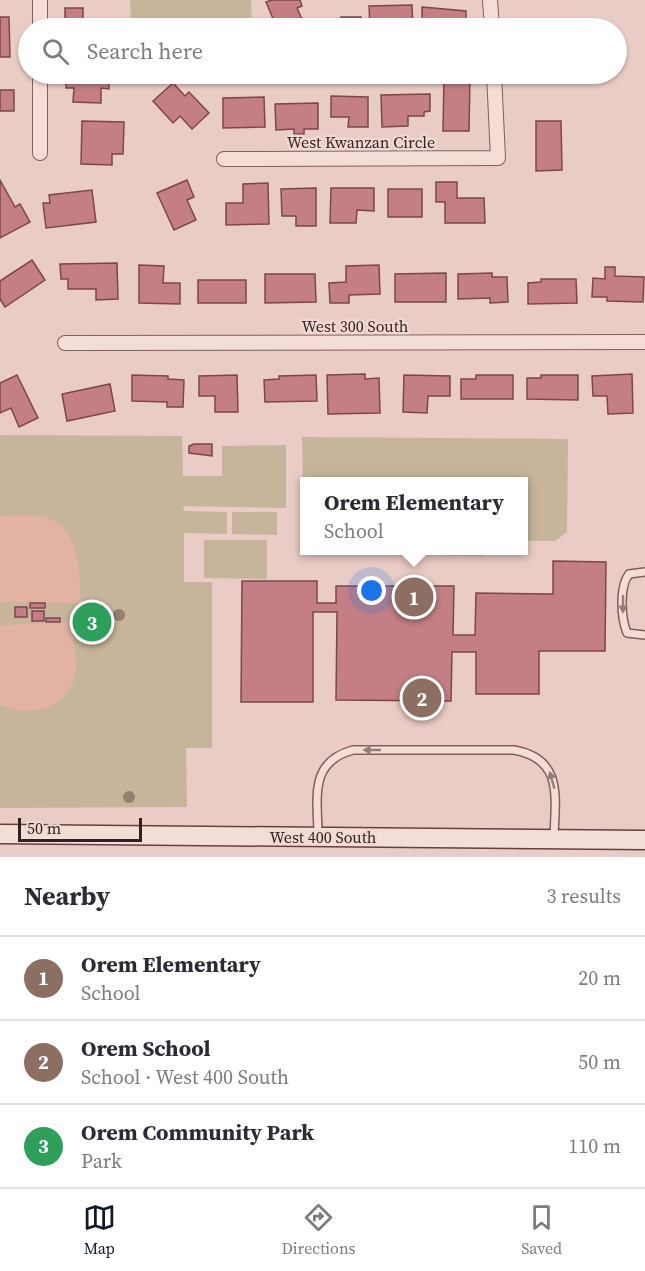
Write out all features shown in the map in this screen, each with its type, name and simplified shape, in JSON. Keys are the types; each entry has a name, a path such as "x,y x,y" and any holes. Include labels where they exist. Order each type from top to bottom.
{"street":[{"path":"40,0 40,18"},
{"path":"490,0 491,18"},
{"path":"40,84 40,153"},
{"name":"West Kwanzan Circle","path":"224,159 498,158 494,84"},
{"name":"West 300 South","path":"65,343 645,342"},
{"name":"West 400 South","path":"0,834 645,840"}],"lane":[{"path":"645,572 634,572 626,579 623,615 627,633 645,635"},
{"path":"318,837 317,785 324,767 337,754 353,750 514,750 540,759 555,782 554,838"}],"shaded area":[{"path":"130,0 251,0 252,18 131,18"},
{"path":"0,435 182,436 183,476 222,476 222,446 286,445 286,508 183,506 184,511 227,512 227,534 184,533 184,582 212,582 212,748 186,748 187,807 0,808"},
{"path":"302,437 568,439 567,532 555,541 528,541 528,477 303,477"},
{"path":"232,512 277,512 277,535 232,534"},
{"path":"204,540 267,540 267,579 204,578"},
{"path":"400,555 484,555 484,556"}],"sand":[{"path":"36,515 50,519 61,526 69,536 77,561 81,603 0,602 0,516"},
{"path":"70,622 76,668 71,686 64,696 56,703 35,711 11,709 0,704 0,625"}],"building":[{"path":"300,0 302,6 297,8 302,18 273,18 266,2"},
{"path":"412,5 413,18 370,18 369,6"},
{"path":"422,7 466,11 466,18 422,18"},
{"path":"65,8 83,8 83,18 65,18"},
{"path":"0,17 9,17 10,57 0,57"},
{"path":"66,84 109,84 109,89 101,88 101,103 73,102 74,88 66,88"},
{"path":"174,84 185,96 189,92 209,113 192,129 180,116 173,123 153,101"},
{"path":"444,84 470,84 469,131 443,131"},
{"path":"0,90 14,90 14,111 0,111"},
{"path":"430,94 430,111 424,112 424,116 408,116 408,126 382,127 381,95"},
{"path":"331,96 368,97 368,127 348,127 349,117 331,117"},
{"path":"264,97 265,127 223,128 223,98"},
{"path":"318,103 318,129 304,129 304,134 294,134 294,129 276,130 275,104"},
{"path":"82,121 124,122 123,154 112,154 112,165 81,164"},
{"path":"536,121 561,121 562,170 536,171"},
{"path":"0,180 15,207 20,204 30,222 0,238"},
{"path":"187,180 194,197 187,200 196,220 174,230 157,193"},
{"path":"436,182 457,182 457,198 484,198 485,223 445,223 445,202 436,202"},
{"path":"268,183 269,224 226,225 226,203 243,203 243,184"},
{"path":"316,188 316,226 296,226 296,216 282,216 281,189"},
{"path":"331,188 374,188 374,211 357,210 356,223 330,223"},
{"path":"388,189 422,189 422,217 388,217"},
{"path":"92,190 96,222 46,228 43,203 50,203 49,195"},
{"path":"32,260 45,280 5,307 0,299 0,281"},
{"path":"117,263 118,299 96,300 96,289 68,289 68,279 61,279 60,264"},
{"path":"139,265 164,266 163,283 180,283 180,304 139,303"},
{"path":"379,265 380,294 349,295 349,303 330,303 329,283 346,282 346,266"},
{"path":"605,267 615,267 615,276 644,277 643,302 607,301 607,297 592,297 593,278 605,279"},
{"path":"446,273 446,302 395,302 395,274"},
{"path":"492,273 492,277 507,277 508,302 490,303 490,298 458,299 458,274"},
{"path":"265,274 315,274 316,302 265,303"},
{"path":"541,279 576,279 577,303 528,304 528,283 541,282"},
{"path":"198,280 246,280 246,303 198,303"},
{"path":"365,374 365,379 379,378 380,413 328,414 327,375"},
{"path":"632,374 633,413 608,414 607,396 593,396 592,376"},
{"path":"17,375 38,418 19,427 11,408 0,413 0,383"},
{"path":"132,375 168,376 168,379 184,380 183,407 167,407 167,402 132,401"},
{"path":"237,375 238,412 215,412 215,396 199,396 199,376"},
{"path":"316,375 317,401 265,402 264,380 279,379 279,376"},
{"path":"404,375 450,376 450,396 428,396 427,413 403,412"},
{"path":"476,375 513,375 513,399 461,399 461,379 476,379"},
{"path":"541,375 578,375 578,400 527,399 527,378 541,378"},
{"path":"110,384 115,411 67,421 62,394"},
{"path":"212,444 212,456 189,453 189,446"},
{"path":"553,561 606,562 605,651 539,651 539,694 476,694 476,652 452,652 451,701 336,700 337,612 313,612 313,702 241,702 242,581 317,581 317,603 336,603 336,586 454,586 453,635 475,635 476,593 553,594"},
{"path":"30,603 45,603 45,608 30,608"},
{"path":"15,607 27,607 27,617 15,617"},
{"path":"32,611 44,611 44,621 32,621"},
{"path":"46,618 60,618 60,622 46,622"}],"place":[{"name":"Orem Elementary","path":"414,597"},
{"name":"Orem Community Park","path":"92,622"},
{"name":"Orem School","path":"422,698"}]}
